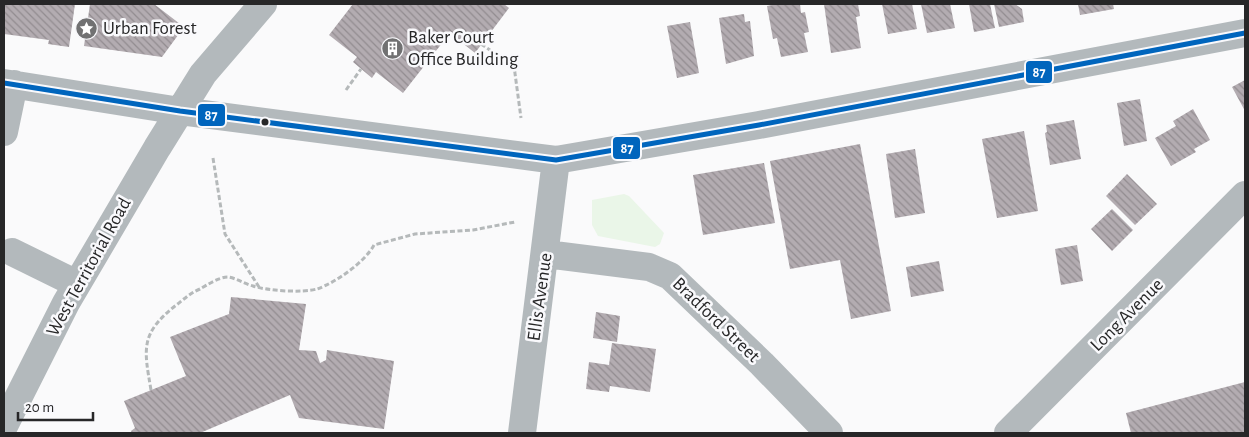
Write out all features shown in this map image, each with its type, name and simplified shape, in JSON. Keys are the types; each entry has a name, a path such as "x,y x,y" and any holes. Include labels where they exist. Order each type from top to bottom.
{"street":[{"name":"West Territorial Road","path":"4,423 77,284 180,111 204,74 263,4"},
{"path":"4,132 9,83 180,111 556,160 778,122 1245,33"},
{"name":"Ellis Avenue","path":"522,433 546,254 556,160"},
{"name":"Long Avenue","path":"1008,433 1245,195"},
{"path":"12,252 77,284"},
{"name":"Bradford Street","path":"546,254 649,267 670,276 818,429"}],"path":[{"path":"481,44 514,66 522,118"},
{"path":"346,90 361,69"},
{"path":"213,158 225,234 259,287"},
{"path":"151,390 145,358 151,330 156,321 192,292 227,277 259,287 280,290 316,289 359,263 368,255 374,245 415,234 473,230 515,222"}],"green space":[{"path":"624,194 629,196 664,233 660,244 655,247 598,236 592,225 592,200"}],"building":[{"path":"4,4 75,4 69,47 48,44 49,40 4,34"},
{"path":"90,4 154,4 184,27 162,57 84,46"},
{"name":"Baker Court Office Building","path":"353,4 504,4 509,8 475,53 450,33 403,93 376,72 372,78 353,62 357,57 329,35"},
{"path":"800,4 801,13 805,12 809,32 804,33 808,52 781,57 777,38 773,39 767,6"},
{"path":"824,4 858,4 860,16 856,17 861,48 831,53"},
{"path":"882,4 912,4 917,29 888,34"},
{"path":"921,4 950,4 955,28 927,33"},
{"path":"969,4 990,4 995,28 974,32"},
{"path":"994,4 1015,4 1022,9 1024,22 999,27"},
{"path":"1078,4 1113,4 1114,9 1080,15"},
{"path":"744,14 745,22 750,21 754,56 726,64 719,18"},
{"path":"690,22 699,73 677,78 667,26"},
{"path":"1245,80 1245,111 1232,87"},
{"path":"1140,99 1147,141 1124,146 1117,103"},
{"path":"1193,109 1210,140 1194,149 1196,152 1171,166 1155,138 1176,126 1173,121"},
{"path":"1074,120 1081,159 1050,165 1045,133 1047,132 1046,125"},
{"path":"1024,131 1038,211 997,218 982,139"},
{"path":"860,144 891,311 851,319 840,260 790,269 770,161"},
{"path":"915,149 925,213 895,218 886,154"},
{"path":"764,163 775,223 703,235 693,175"},
{"path":"1127,174 1157,204 1135,225 1106,196"},
{"path":"1112,209 1133,230 1112,251 1091,229"},
{"path":"1077,245 1083,281 1061,285 1055,249"},
{"path":"939,261 944,291 911,297 906,267"},
{"path":"231,297 306,304 299,350 316,351 320,363 326,360 327,350 394,361 384,429 299,418 290,395 200,433 132,433 131,431 135,428 124,401 186,376 170,337 229,314"},
{"path":"596,312 620,316 617,342 593,338"},
{"path":"612,343 656,349 650,392 610,386 609,392 586,389 589,362 609,365"},
{"path":"1245,382 1245,433 1131,433 1126,413"}],"transit line":[{"name":"87","path":"4,83 180,111 556,160 759,125 1245,33"}],"place":[{"name":"Urban Forest","path":"87,28"},
{"name":"Baker Court Office Building","path":"392,48"}]}
